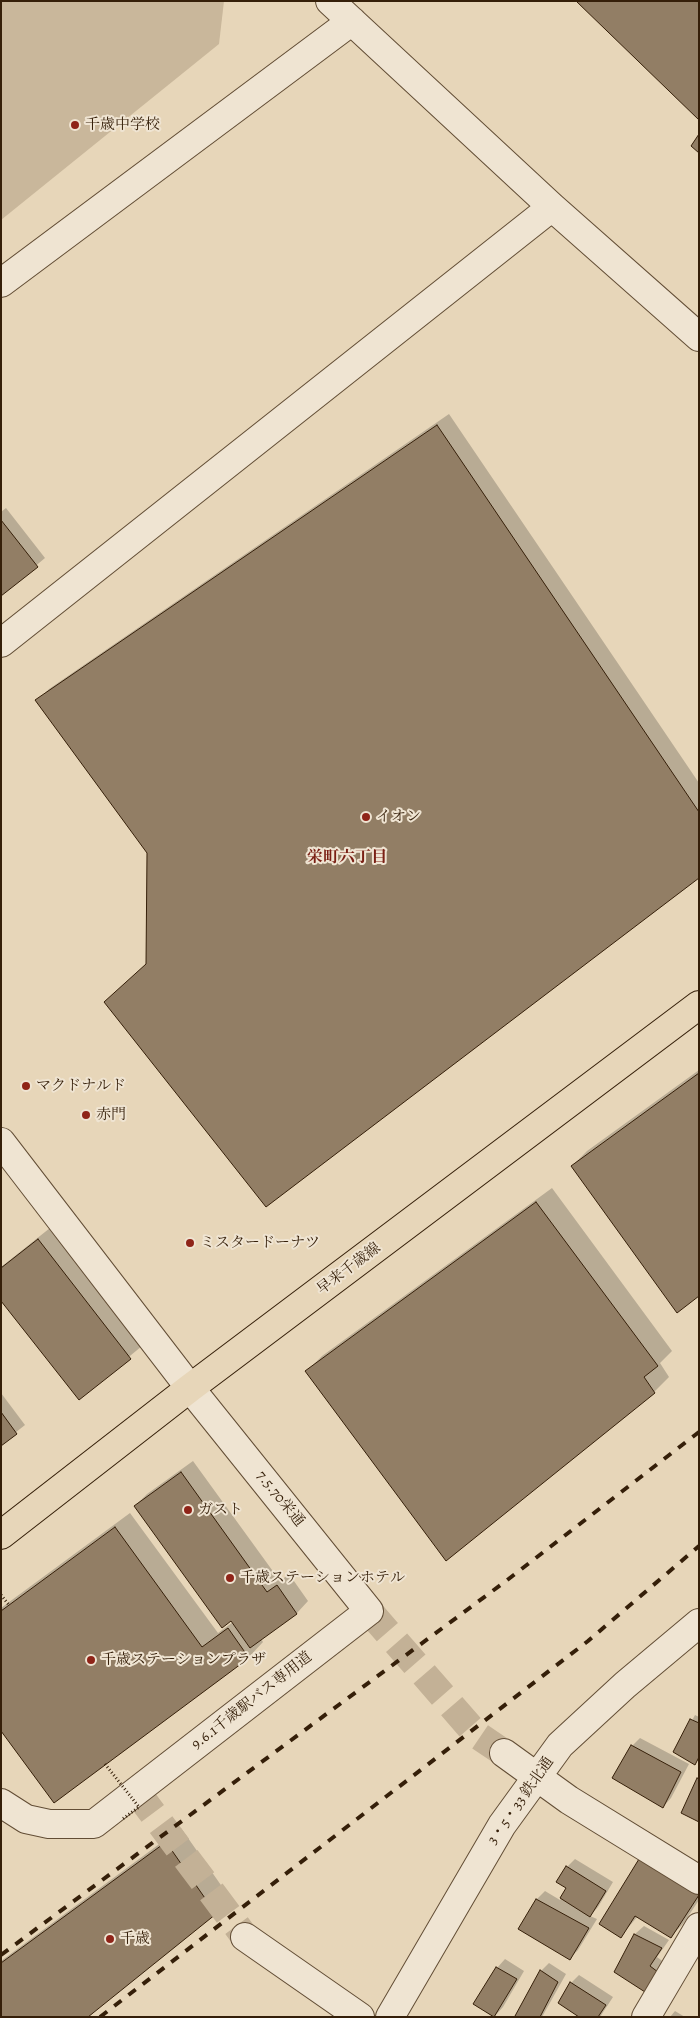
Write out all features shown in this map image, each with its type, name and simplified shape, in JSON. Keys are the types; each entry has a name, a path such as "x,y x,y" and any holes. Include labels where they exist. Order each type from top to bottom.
{"main road":[{"name":"早来千歳線","path":"1,1534 190,1388 699,1005"}],"street":[{"path":"330,1 552,207 699,337"},
{"path":"1,283 352,21"},
{"path":"1,643 552,207"},
{"name":"7.5.70栄通","path":"1,1142 190,1388 369,1611"},
{"name":"9.6.1千歳駅バス専用道","path":"1,1803 26,1819 49,1824 94,1824 369,1611"},
{"name":"3・5・33 鉄北通","path":"390,2017 502,1825 560,1745 625,1685 699,1623"},
{"path":"504,1752 569,1800 699,1880"},
{"path":"646,2017 699,1927"},
{"path":"244,1938 360,2017"}],"path":[{"path":"1,1595 9,1605"},
{"path":"106,1764 139,1807 121,1820"}],"shaded area":[{"name":"千歳中学校","path":"1,1 224,1 219,44 1,220"}],"building":[{"path":"576,1 699,1 699,120"},
{"path":"699,134 699,153 691,146"},
{"path":"437,425 699,812 699,878 266,1207 104,1002 146,964 147,853 35,700"},
{"path":"1,520 38,567 1,596"},
{"path":"699,1073 699,1296 677,1313 571,1166"},
{"path":"536,1202 658,1366 644,1377 655,1393 446,1561 305,1371"},
{"path":"38,1239 131,1359 79,1400 1,1301 1,1268"},
{"path":"1,1412 17,1434 1,1446"},
{"path":"181,1472 267,1592 277,1585 297,1614 250,1648 231,1621 222,1628 134,1506"},
{"path":"115,1527 202,1647 228,1628 249,1658 54,1803 1,1731 1,1611"},
{"path":"690,1719 699,1723 699,1757 695,1765 673,1752"},
{"path":"631,1745 681,1772 663,1808 612,1778"},
{"path":"697,1778 699,1779 699,1822 681,1813"},
{"name":"千歳","path":"166,1842 216,1914 88,2017 1,2017 1,1963"},
{"path":"639,1859 699,1895 671,1938 635,1916 621,1938 599,1924"},
{"path":"566,1866 606,1891 590,1917 560,1898 566,1888 556,1882"},
{"path":"536,1899 589,1928 570,1960 518,1929"},
{"path":"634,1934 662,1948 650,1966 658,1972 645,1992 614,1972"},
{"path":"496,1967 517,1979 494,2017 473,2004"},
{"path":"540,1970 558,1982 540,2017 515,2016"},
{"path":"570,1982 606,2005 598,2017 579,2017 558,2003"}],"tunnel":[{"path":"369,1611 476,1734 504,1753"},
{"path":"136,1791 245,1937"}],"railway":[{"path":"1,1955 506,1581 699,1432"},
{"path":"100,2017 588,1641 699,1546"}],"place":[{"name":"千歳中学校","path":"75,125"},
{"name":"イオン","path":"366,817"},
{"name":"マクドナルド","path":"26,1086"},
{"name":"赤門","path":"86,1115"},
{"name":"ミスタードーナツ","path":"190,1243"},
{"name":"ガスト","path":"188,1510"},
{"name":"千歳ステーションホテル","path":"230,1578"},
{"name":"千歳ステーションプラザ","path":"91,1660"},
{"name":"千歳","path":"110,1939"}],"district":[{"name":"栄町六丁目","path":"347,858"}]}
